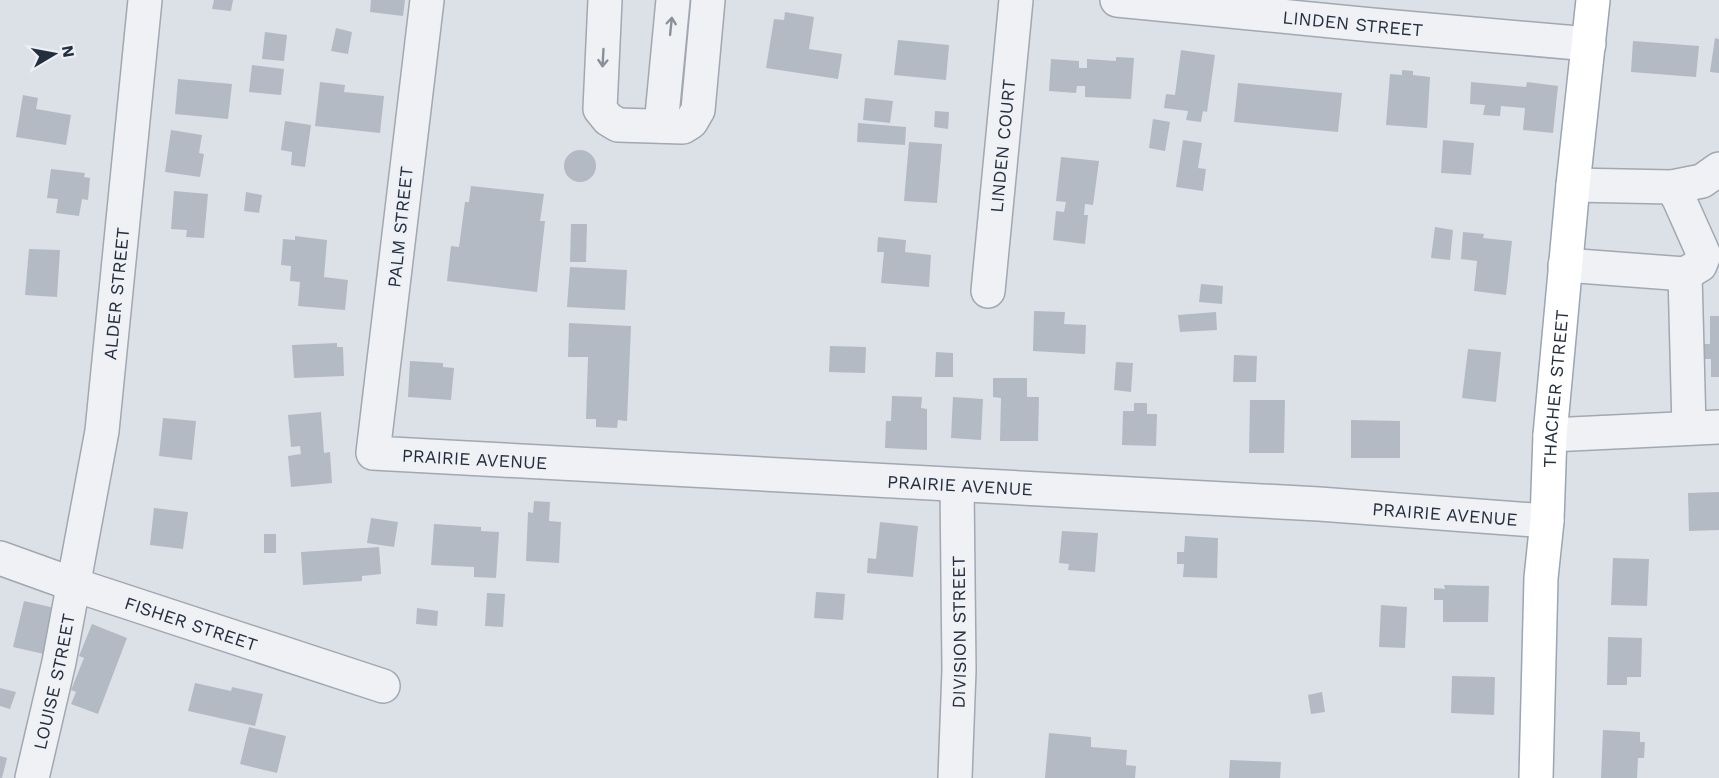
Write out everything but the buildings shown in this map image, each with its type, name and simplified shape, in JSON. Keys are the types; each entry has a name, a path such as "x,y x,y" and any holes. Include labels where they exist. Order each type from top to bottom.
{"main road":[{"name":"THACHER STREET","path":"1536,778 1541,578 1547,521 1550,435 1593,0"}],"street":[{"name":"ALDER STREET","path":"75,585 102,431 145,0"},
{"name":"PALM STREET","path":"373,453 427,0"},
{"path":"606,0 600,109 608,119 618,125 683,127 691,122 698,110 708,0"},
{"path":"661,126 673,0"},
{"name":"LINDEN COURT","path":"988,291 1016,0"},
{"name":"LINDEN STREET","path":"1117,0 1589,44"},
{"path":"1573,185 1672,187 1702,181 1719,169"},
{"path":"1565,265 1685,274 1700,265 1704,255 1672,187"},
{"path":"1550,435 1704,427 1685,274"},
{"name":"PRAIRIE AVENUE","path":"373,453 1319,504 1547,521"},
{"name":"DIVISION STREET","path":"955,778 959,670 957,486"},
{"name":"FISHER STREET","path":"0,558 75,585 383,686"},
{"name":"LOUISE STREET","path":"33,778 75,585"}]}
